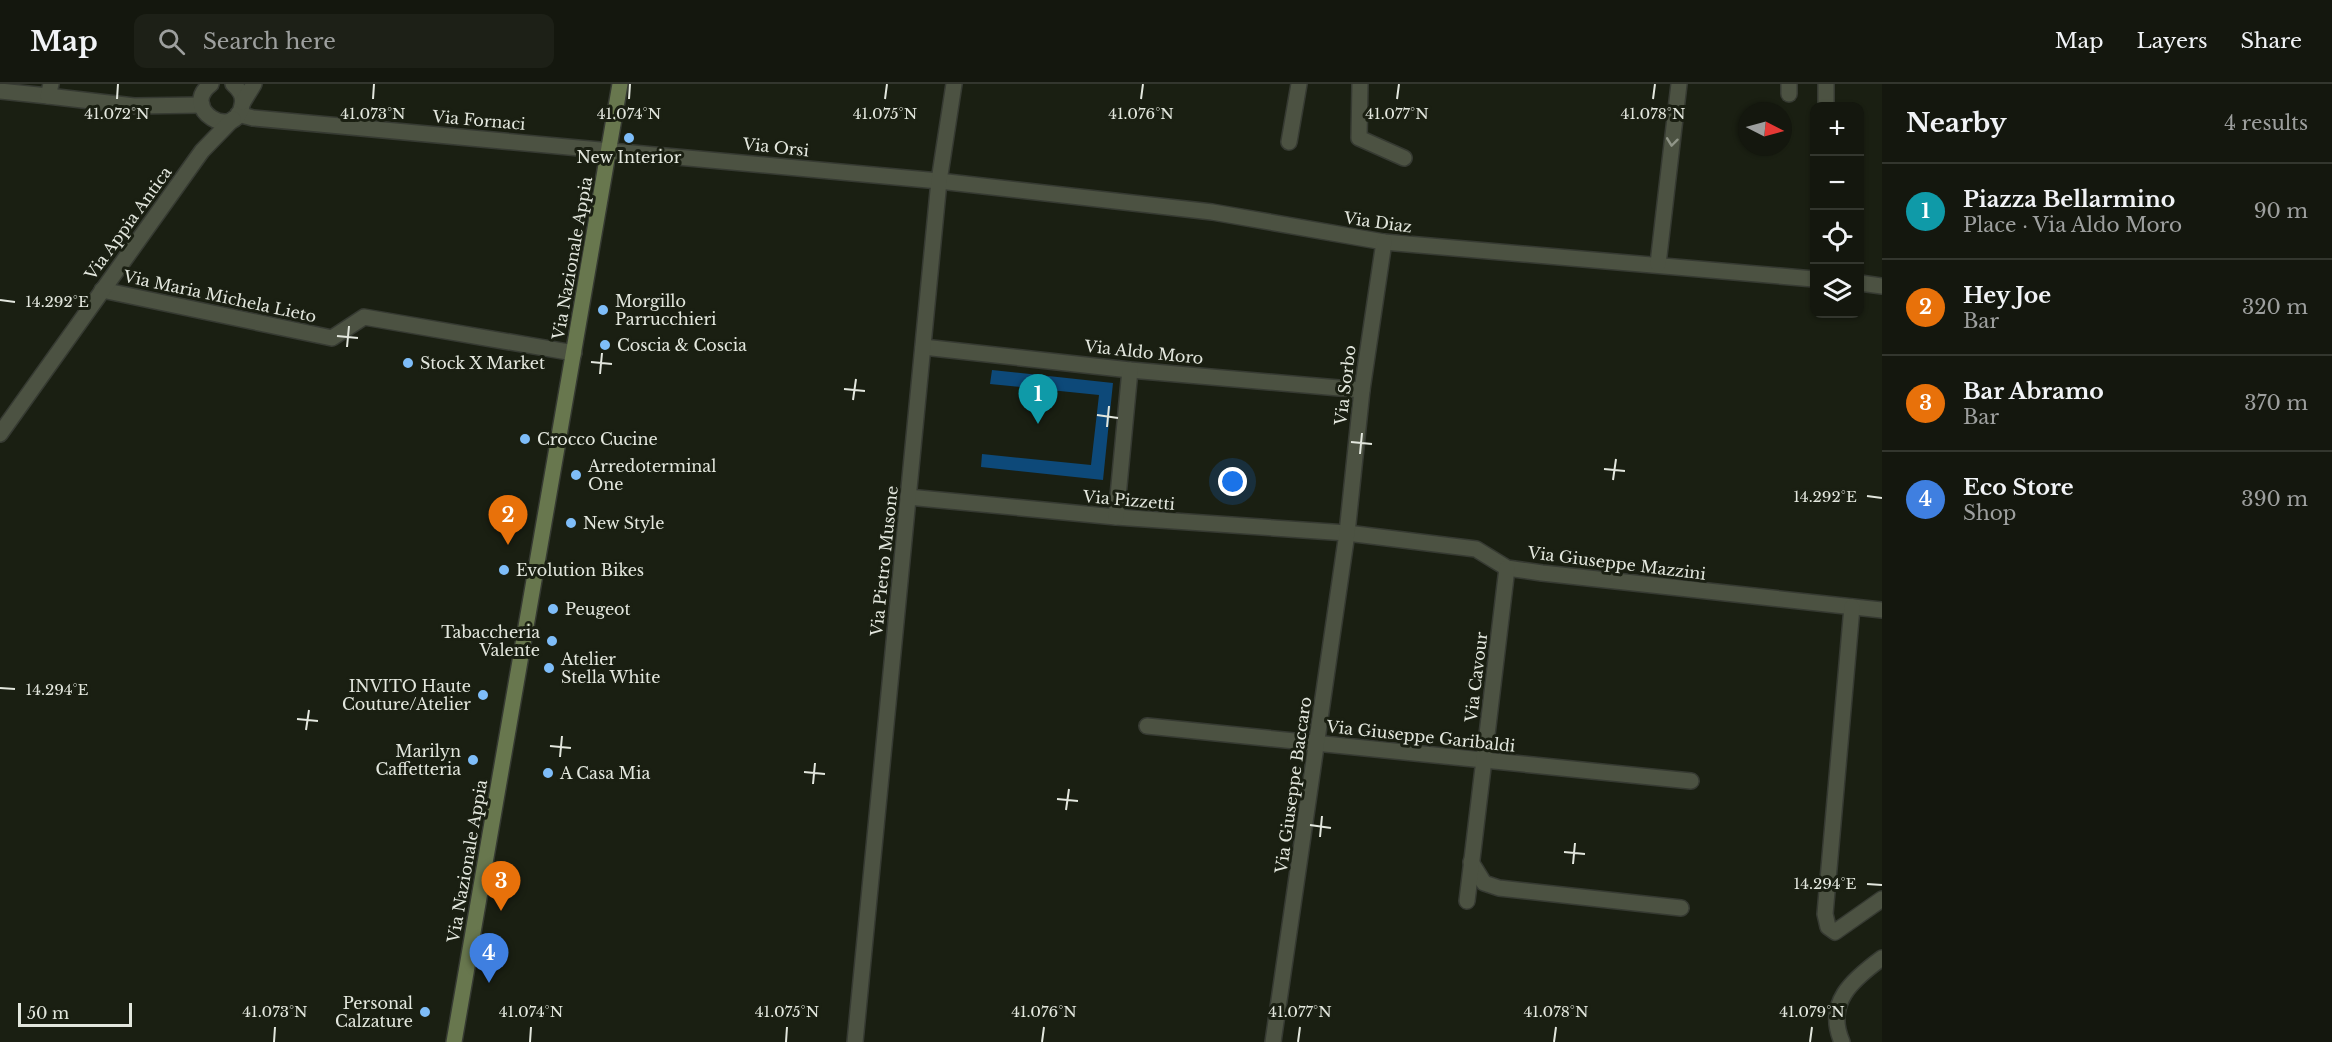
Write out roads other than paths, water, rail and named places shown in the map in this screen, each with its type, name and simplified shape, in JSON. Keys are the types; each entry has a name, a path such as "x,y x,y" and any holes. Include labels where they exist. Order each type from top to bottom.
{"main road":[{"name":"Via Nazionale Appia","path":"454,1042 620,84"}],"street":[{"path":"211,84 204,91 202,105 208,116 214,120 227,122 238,112 242,95 234,84"},
{"name":"Via Appia Antica","path":"0,434 202,151 238,112 254,84"},
{"name":"Via Pietro Musone","path":"855,1042 939,181 954,84"},
{"path":"1289,142 1299,84"},
{"path":"1360,84 1359,138 1404,158"},
{"path":"1658,264 1679,84"},
{"path":"1826,84 1826,102"},
{"path":"0,91 50,90 134,106 202,105"},
{"name":"Via Fornaci","path":"238,112 253,118 609,149"},
{"name":"Via Appia Antica","path":"202,151 214,120"},
{"name":"Via Orsi","path":"609,149 939,181"},
{"name":"Via Diaz","path":"939,181 1212,212 1384,242 1810,279"},
{"name":"Via Sorbo","path":"1347,533 1362,390 1384,242"},
{"path":"1864,284 1882,286"},
{"name":"Via Maria Michela Lieto","path":"102,290 332,338 364,317 574,353"},
{"name":"Via Aldo Moro","path":"924,347 1130,370 1362,390"},
{"path":"1116,517 1130,370"},
{"name":"Via Pizzetti","path":"908,497 1116,517 1347,533"},
{"name":"Via Giuseppe Mazzini","path":"1347,533 1476,549 1507,568 1882,610"},
{"name":"Via Giuseppe Baccaro","path":"1274,1042 1347,533"},
{"name":"Via Cavour","path":"1467,901 1507,568"},
{"path":"1852,607 1825,914 1828,927 1835,932 1882,899"},
{"name":"Via Giuseppe Garibaldi","path":"1147,726 1691,782"},
{"path":"1472,862 1484,883 1499,888 1681,908"},
{"path":"1842,1042 1835,1026 1837,1010 1844,994 1864,971 1882,958"}],"place":[{"name":"New Interior","path":"629,138"},
{"name":"Morgillo Parrucchieri","path":"603,310"},
{"name":"Coscia & Coscia","path":"605,345"},
{"name":"Stock X Market","path":"408,363"},
{"name":"Piazza Bellarmino","path":"1038,424"},
{"name":"Crocco Cucine","path":"525,439"},
{"name":"Arredoterminal One","path":"576,475"},
{"name":"New Style","path":"571,523"},
{"name":"Hey Joe","path":"508,545"},
{"name":"Evolution Bikes","path":"504,570"},
{"name":"Peugeot","path":"553,609"},
{"name":"Tabaccheria Valente","path":"552,641"},
{"name":"Atelier Stella White","path":"549,668"},
{"name":"INVITO Haute Couture/Atelier","path":"483,695"},
{"name":"Marilyn Caffetteria","path":"473,760"},
{"name":"A Casa Mia","path":"548,773"},
{"name":"Bar Abramo","path":"501,911"},
{"name":"Eco Store","path":"489,983"},
{"name":"Personal Calzature","path":"425,1012"}]}
